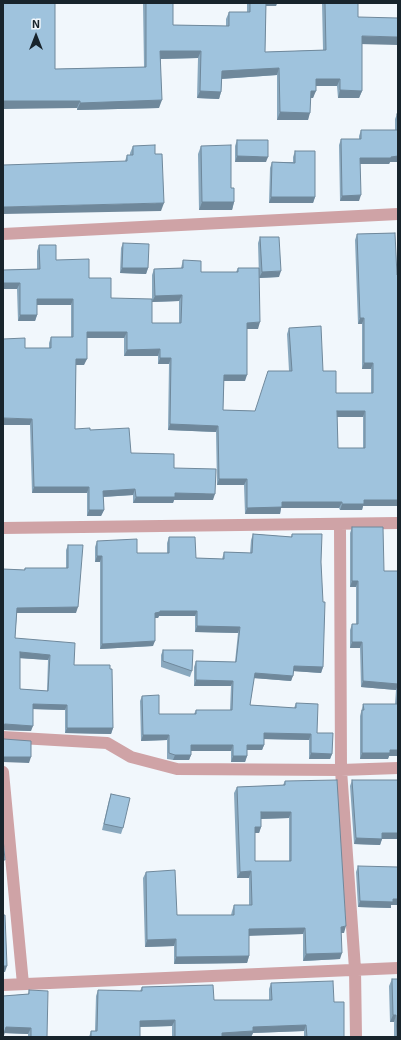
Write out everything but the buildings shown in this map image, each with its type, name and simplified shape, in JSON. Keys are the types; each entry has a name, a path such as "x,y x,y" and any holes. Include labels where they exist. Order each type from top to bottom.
{"street":[{"path":"3,234 398,214"},
{"path":"3,528 340,525 398,523"},
{"path":"340,525 341,770 356,970 356,1037"},
{"path":"3,737 107,743 131,757 177,769 341,770 398,768"},
{"path":"3,772 23,984"},
{"path":"3,985 398,968"}]}
